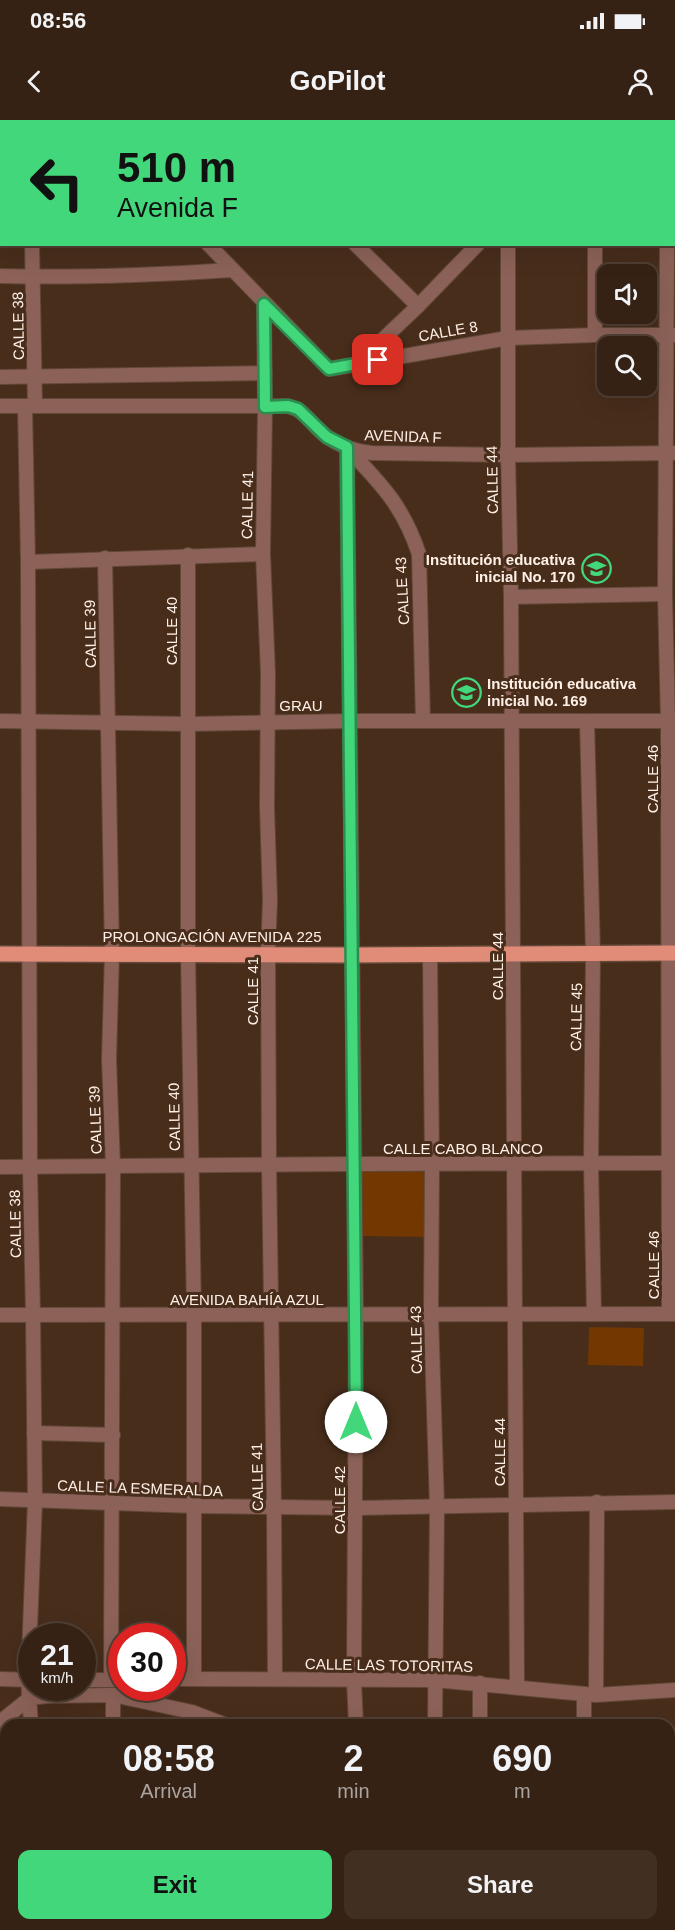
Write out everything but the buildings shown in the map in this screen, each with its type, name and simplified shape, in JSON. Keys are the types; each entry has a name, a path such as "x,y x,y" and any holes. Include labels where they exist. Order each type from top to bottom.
{"main road":[{"name":"PROLONGACIÓN AVENIDA 225","path":"0,954 672,953"}],"street":[{"name":"CALLE 38","path":"31,1623 34,1433 30,1168 28,562 30,406 36,376 32,246"},
{"name":"CALLE 8","path":"210,246 329,369 508,338 671,335"},
{"path":"357,246 418,306"},
{"path":"357,364 476,246"},
{"name":"CALLE 44","path":"508,246 518,1687"},
{"path":"595,246 595,335"},
{"name":"CALLE 46","path":"668,246 671,454 665,594 672,721 672,1314"},
{"path":"0,276 33,277 232,270"},
{"name":"CALLE 41","path":"264,304 263,554 268,673 269,1165 275,1679"},
{"path":"0,377 265,373"},
{"name":"AVENIDA F","path":"0,406 288,406 298,409 327,437 360,452 508,455 671,454"},
{"name":"CALLE 43","path":"347,447 400,510 411,530 419,554 423,721"},
{"name":"CALLE 42","path":"347,447 356,1315 356,1719"},
{"path":"28,562 263,554"},
{"name":"CALLE 40","path":"188,555 188,953 194,1315 194,1679"},
{"name":"CALLE 39","path":"105,558 112,953 109,1059 113,1167 115,1623"},
{"path":"511,597 665,594"},
{"name":"GRAU","path":"0,721 188,724 350,721 672,721"},
{"name":"CALLE 45","path":"587,721 593,953 591,1164 594,1314"},
{"name":"CALLE 43","path":"430,954 431,1314 437,1507 435,1719"},
{"name":"CALLE CABO BLANCO","path":"0,1167 672,1163"},
{"name":"AVENIDA BAHÍA AZUL","path":"0,1316 672,1314"},
{"path":"34,1433 113,1435"},
{"name":"CALLE LA ESMERALDA","path":"0,1499 274,1508 675,1502"},
{"path":"585,1719 590,1695 597,1502"},
{"path":"0,1679 18,1680"},
{"name":"CALLE LAS TOTORITAS","path":"186,1679 434,1680 590,1695 675,1690"},
{"path":"480,1683 480,1719"},
{"path":"4,1719 26,1701"},
{"name":"CALLE 38","path":"30,1701 31,1719"},
{"path":"113,1701 113,1719"},
{"path":"134,1701 192,1718"}],"shaded area":[{"path":"360,1172 428,1172 427,1237 360,1236"},
{"path":"589,1327 644,1328 643,1366 588,1365"}],"place":[{"name":"Institución educativa inicial No. 170","path":"596,568"},
{"name":"Institución educativa inicial No. 169","path":"466,692"}],"route":[{"path":"356,1422 347,447 327,437 298,409 288,406 265,407 264,304 329,369 378,360"}]}
